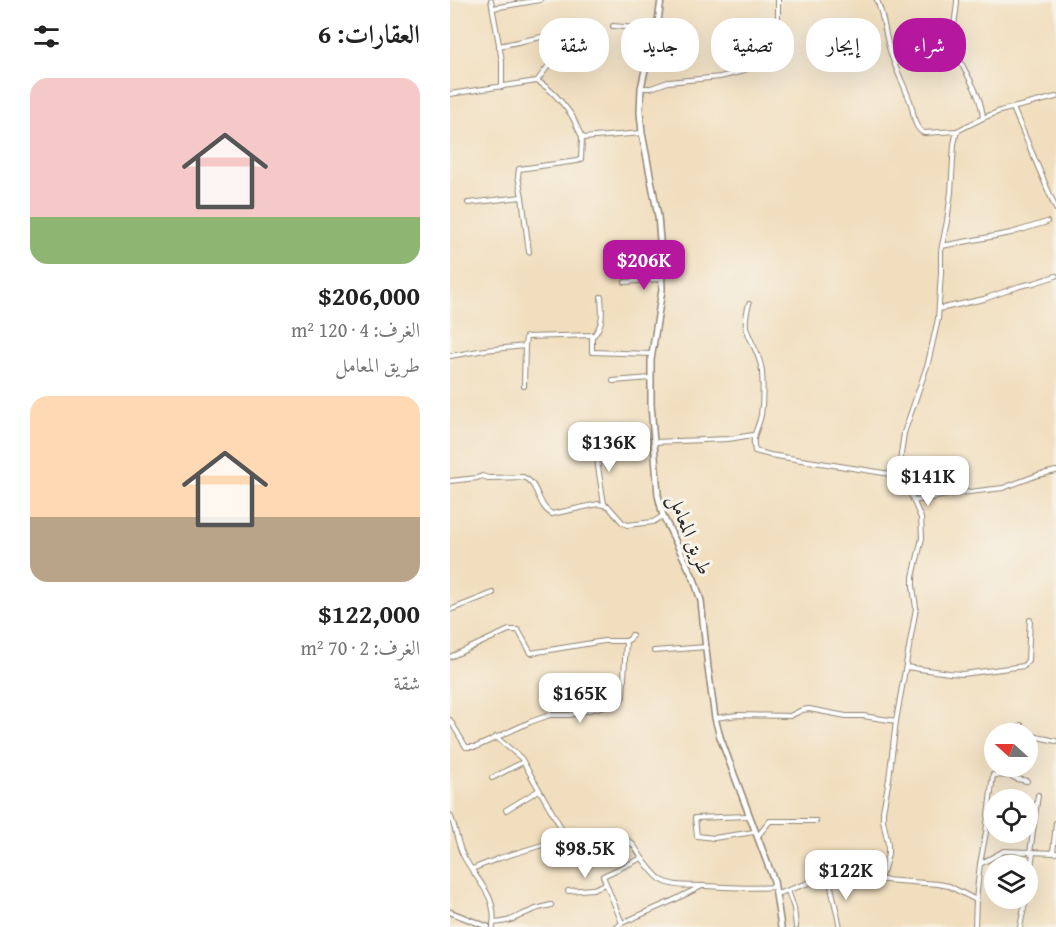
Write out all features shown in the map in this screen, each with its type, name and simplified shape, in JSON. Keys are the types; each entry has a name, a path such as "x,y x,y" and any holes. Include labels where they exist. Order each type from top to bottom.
{"main road":[{"name":"طريق المعامل","path":"659,18 661,0"},
{"name":"طريق المعامل","path":"645,72 641,88 642,133 661,244 662,290 652,354 651,378 658,495 663,516 694,579 701,601 715,718 775,887 782,927"}],"street":[{"path":"491,0 502,61 502,87"},
{"path":"493,8 540,0"},
{"path":"641,88 651,88 668,82 720,77 740,72 771,58 777,50 778,42 778,0"},
{"path":"877,0 884,18 890,52 921,132 957,131 983,118 1012,108 1056,97"},
{"path":"957,0 953,44 978,94 983,118"},
{"path":"613,26 621,27"},
{"path":"499,46 539,37"},
{"path":"537,81 544,72"},
{"path":"450,94 537,81 550,90 567,108 575,122 582,137 581,159 519,169 518,176 529,252"},
{"path":"1012,108 1056,209"},
{"path":"879,880 888,854 882,820 896,721 916,608 913,577 922,538 921,518 900,465 904,433 928,363 938,319 942,246 951,192 957,131"},
{"path":"582,137 642,133"},
{"path":"468,202 522,196"},
{"path":"942,246 1011,233 1047,222"},
{"path":"618,248 661,244"},
{"path":"939,309 984,299 1056,276"},
{"path":"625,282 662,279"},
{"path":"524,386 526,337 594,335 600,329 601,297"},
{"path":"749,304 746,325 762,368 761,414 757,430 753,435 755,451 903,476"},
{"path":"592,335 592,351 652,354"},
{"path":"450,356 525,346"},
{"path":"613,381 651,378"},
{"path":"654,442 728,439 753,435"},
{"path":"596,443 597,467 604,504"},
{"path":"914,501 1003,488 1056,471"},
{"path":"450,481 482,476 488,478 523,477 532,484 544,507 552,514 604,504 627,525 653,522 663,516"},
{"path":"450,610 493,593"},
{"path":"906,667 963,674 1024,666 1028,660 1030,620"},
{"path":"450,657 509,630 518,630 531,653 604,641 626,641 632,635"},
{"path":"450,720 466,747 476,747 550,715 570,716 619,702 623,697 626,641"},
{"path":"654,651 706,647"},
{"path":"715,718 738,715 790,716 809,709 846,716 896,721"},
{"path":"496,737 521,758 565,838"},
{"path":"1038,737 1056,741"},
{"path":"492,778 523,762"},
{"path":"975,927 980,864 993,777"},
{"path":"1013,777 1027,781"},
{"path":"506,810 539,790"},
{"path":"450,815 463,856 488,893 494,909 492,926"},
{"path":"748,816 695,818 697,836 714,838 756,835 770,821 816,821"},
{"path":"980,864 1004,851 1055,853 1056,823"},
{"path":"472,869 565,838 623,838 629,840 660,878 669,883 681,886 775,887"},
{"path":"1031,853 1032,843"},
{"path":"622,923 603,876 642,858"},
{"path":"831,876 831,887 840,927"},
{"path":"776,894 831,876 938,884 949,886 976,900"},
{"path":"568,891 593,889 606,884"},
{"path":"617,927 703,885"},
{"path":"788,891 794,908 796,927"},
{"path":"450,912 492,926 551,905"},
{"path":"1020,927 1024,909"}]}
